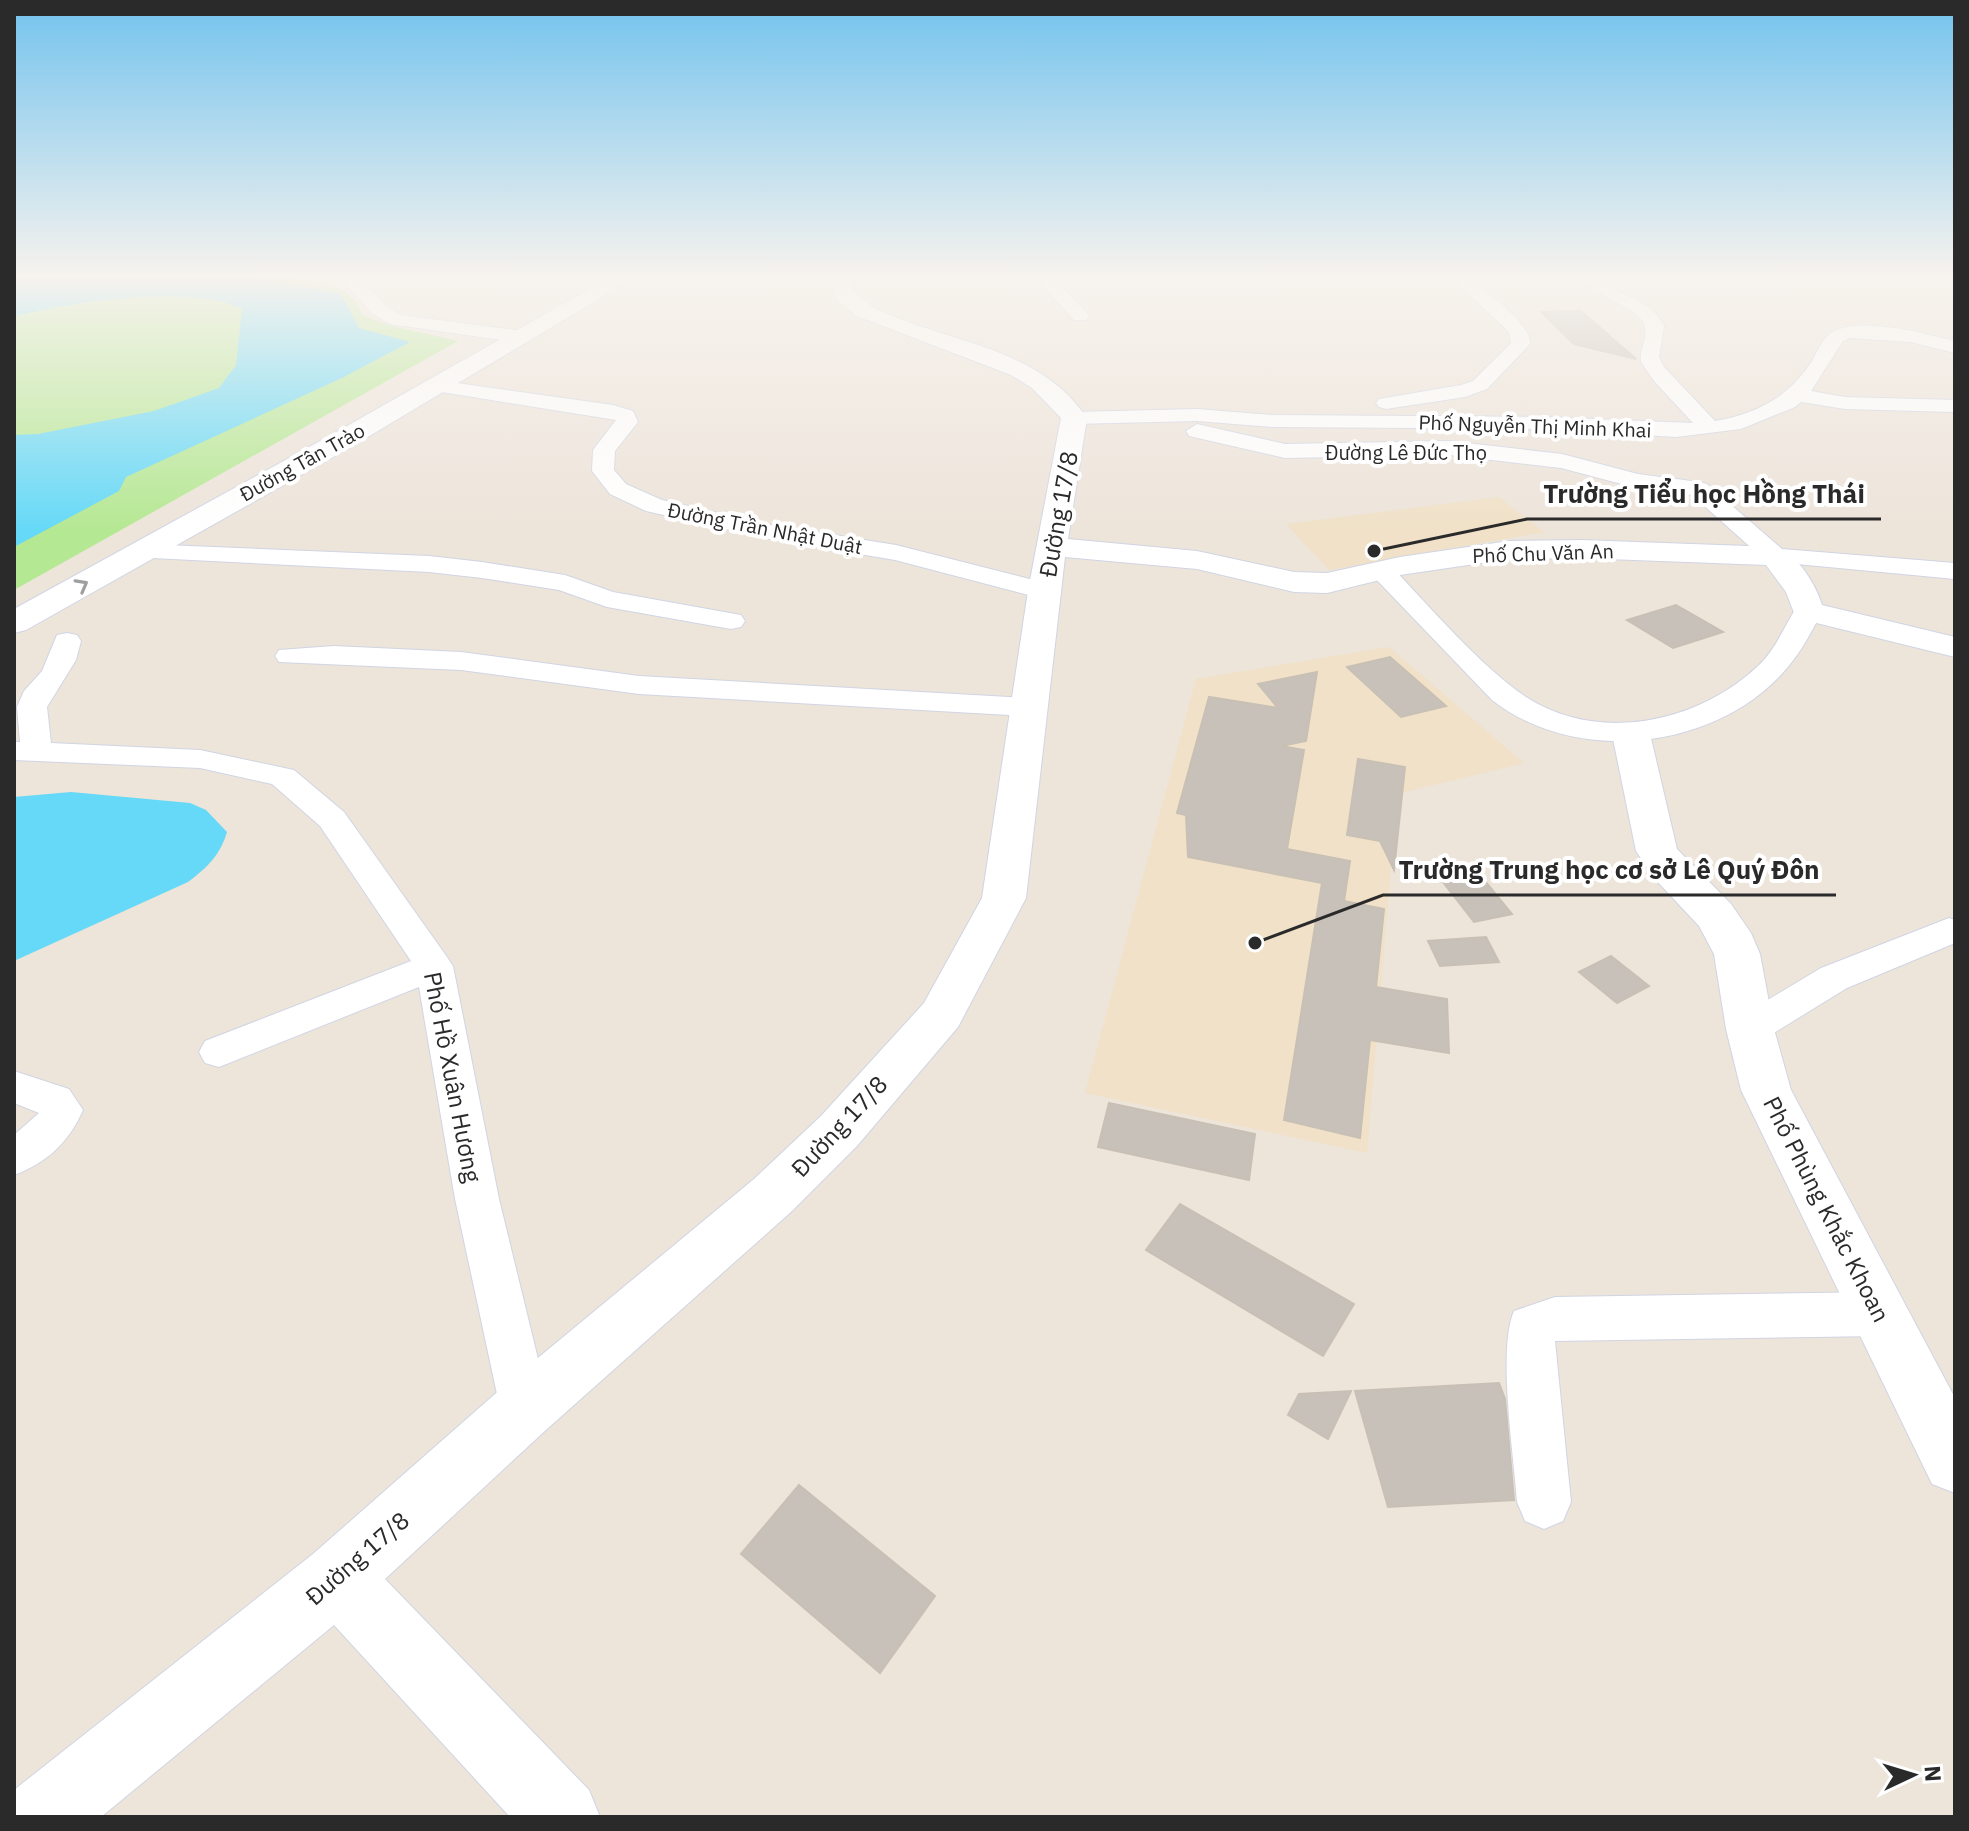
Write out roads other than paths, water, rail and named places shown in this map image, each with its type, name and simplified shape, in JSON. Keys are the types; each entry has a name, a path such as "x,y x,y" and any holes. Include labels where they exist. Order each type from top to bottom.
{"street":[{"name":"Đường Tân Trào","path":"152,517 331,421 435,360"},
{"name":"Đường Tân Trào","path":"14,623 481,360"},
{"name":"Đường 17/8","path":"41,1817 337,1578 525,1408 773,1195 839,1131 941,1015 1004,898 1044,591 1074,418 1063,400 1019,370 993,360"},
{"path":"1197,415 1404,401 1465,391 1480,385 1504,360"},
{"path":"1650,360 1710,428"},
{"name":"Phố Nguyễn Thị Minh Khai","path":"1074,418 1197,415 1273,421 1545,423 1676,430 1710,428 1741,423 1768,414 1798,395 1824,360"},
{"name":"Đường Trần Nhật Duật","path":"436,386 613,411 625,416 627,422 604,450 603,471 618,489 654,506 770,532 896,553 1044,591"},
{"path":"1798,395 1845,403 1955,406"},
{"name":"Đường Lê Đức Thọ","path":"1157,416 1211,437 1257,447 1358,452 1449,448 1496,452 1562,461 1637,481 1699,489 1775,556"},
{"name":"Phố Chu Văn An","path":"1052,547 1197,560 1294,582 1327,583 1381,570 1509,550 1581,549 1775,556"},
{"path":"142,552 429,564 482,570 565,583 607,599 731,621"},
{"path":"1775,556 1955,571"},
{"path":"1381,570 1496,689 1522,708 1548,720 1585,730 1631,734 1687,722 1732,698 1766,672 1792,643 1808,611 1802,591 1775,556"},
{"path":"1808,611 1955,647"},
{"path":"25,751 32,707 39,691 54,675 62,660 67,641"},
{"path":"289,656 334,654 446,660 510,665 639,685 1029,707"},
{"name":"Phố Phùng Khắc Khoan","path":"1631,734 1657,851 1729,933 1737,954 1750,1029 1766,1090 1881,1314 1950,1437"},
{"name":"Phố Hồ Xuân Hương","path":"25,751 200,759 283,777 332,819 434,966 477,1199 525,1408"},
{"path":"1750,1029 1834,978 1949,931"},
{"path":"219,1052 434,966"},
{"path":"14,1087 54,1101 62,1110 57,1124 45,1137 14,1157"},
{"path":"1544,1502 1531,1361 1531,1327 1555,1319 1881,1314"},
{"path":"337,1578 562,1817"}],"water":[{"path":"236,360 375,360 126,477 119,491 14,547 14,435 38,434 154,411 219,388"},
{"path":"71,792 190,803 206,810 227,832 212,860 188,882 14,961 14,797"}],"place":[{"name":"Trường Tiểu học Hồng Thái","path":"1374,551"},
{"name":"Trường Trung học cơ sở Lê Quý Đôn","path":"1255,943"}]}
